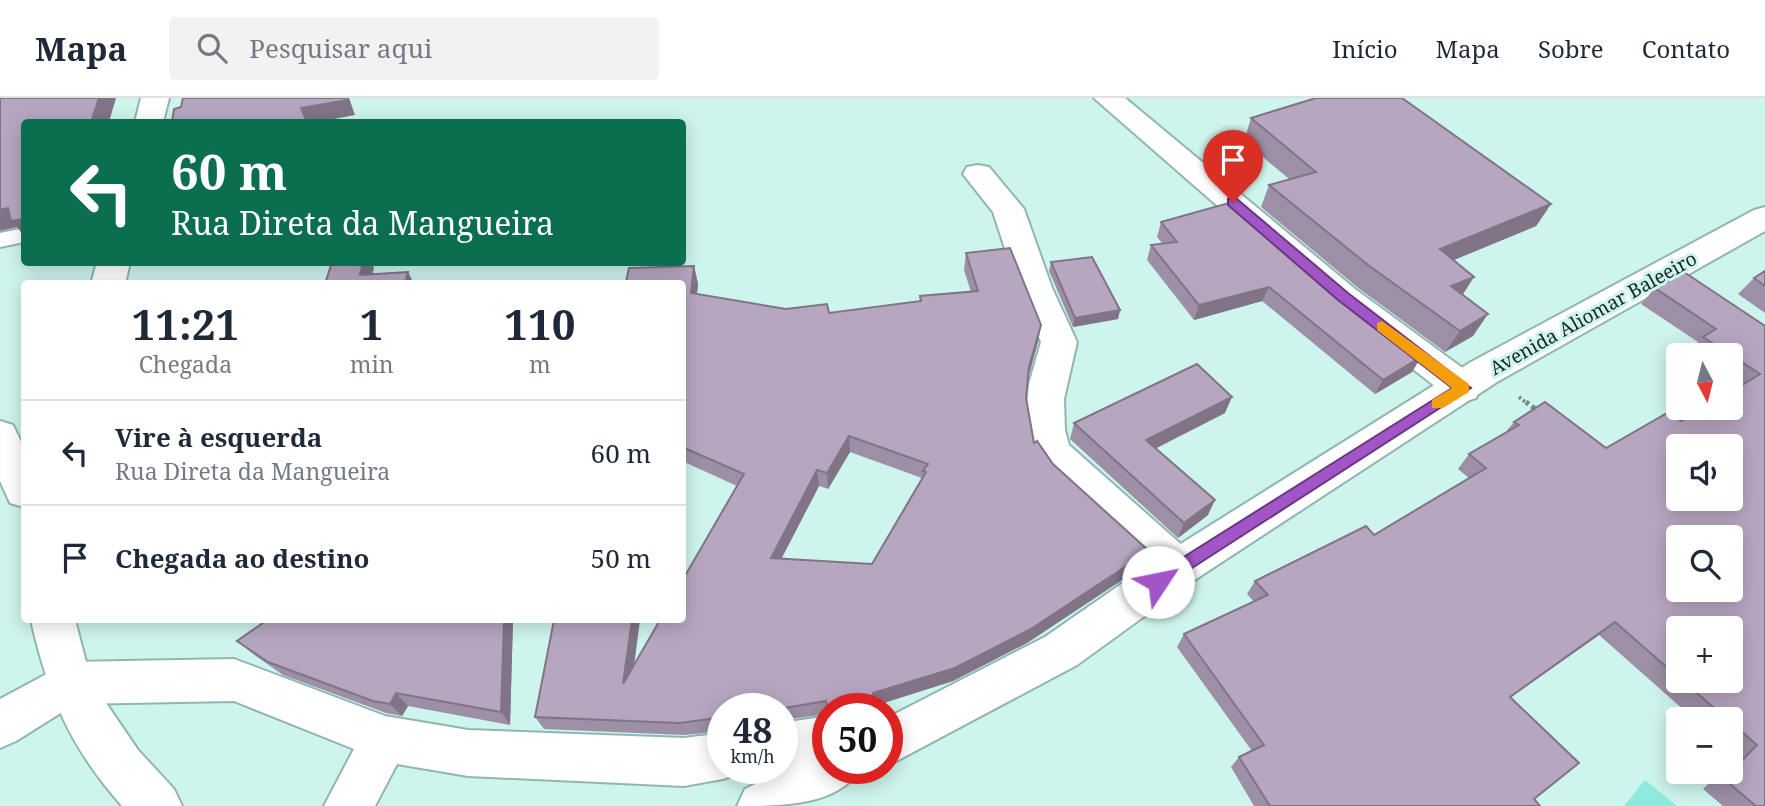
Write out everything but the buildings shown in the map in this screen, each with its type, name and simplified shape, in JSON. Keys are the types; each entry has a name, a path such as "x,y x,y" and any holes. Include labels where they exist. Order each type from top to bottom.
{"street":[{"path":"150,119 155,98"},
{"path":"1108,98 1343,297 1474,380"},
{"path":"978,174 1008,209 1035,288 1059,342 1051,364 1045,406 1046,428 1055,455 1120,520 1178,568"},
{"name":"Avenida Aliomar Baleeiro","path":"909,726 1061,651 1178,568 1474,380 1687,278 1765,217"},
{"path":"0,436 21,484"},
{"path":"54,623 69,683 106,745 147,799 157,806"},
{"path":"0,725 69,683 234,680 385,739 468,753 684,762 707,758"},
{"path":"349,806 385,739"},
{"path":"762,806 812,780"}],"lane":[{"path":"0,240 21,236"}],"path":[{"path":"1474,380 1546,416"}],"green space":[{"path":"1645,780 1677,806 1624,806"}],"slow traffic":[{"path":"1382,326 1463,388 1438,404"}],"route":[{"path":"1158,582 1463,388 1343,297 1233,202"}]}
